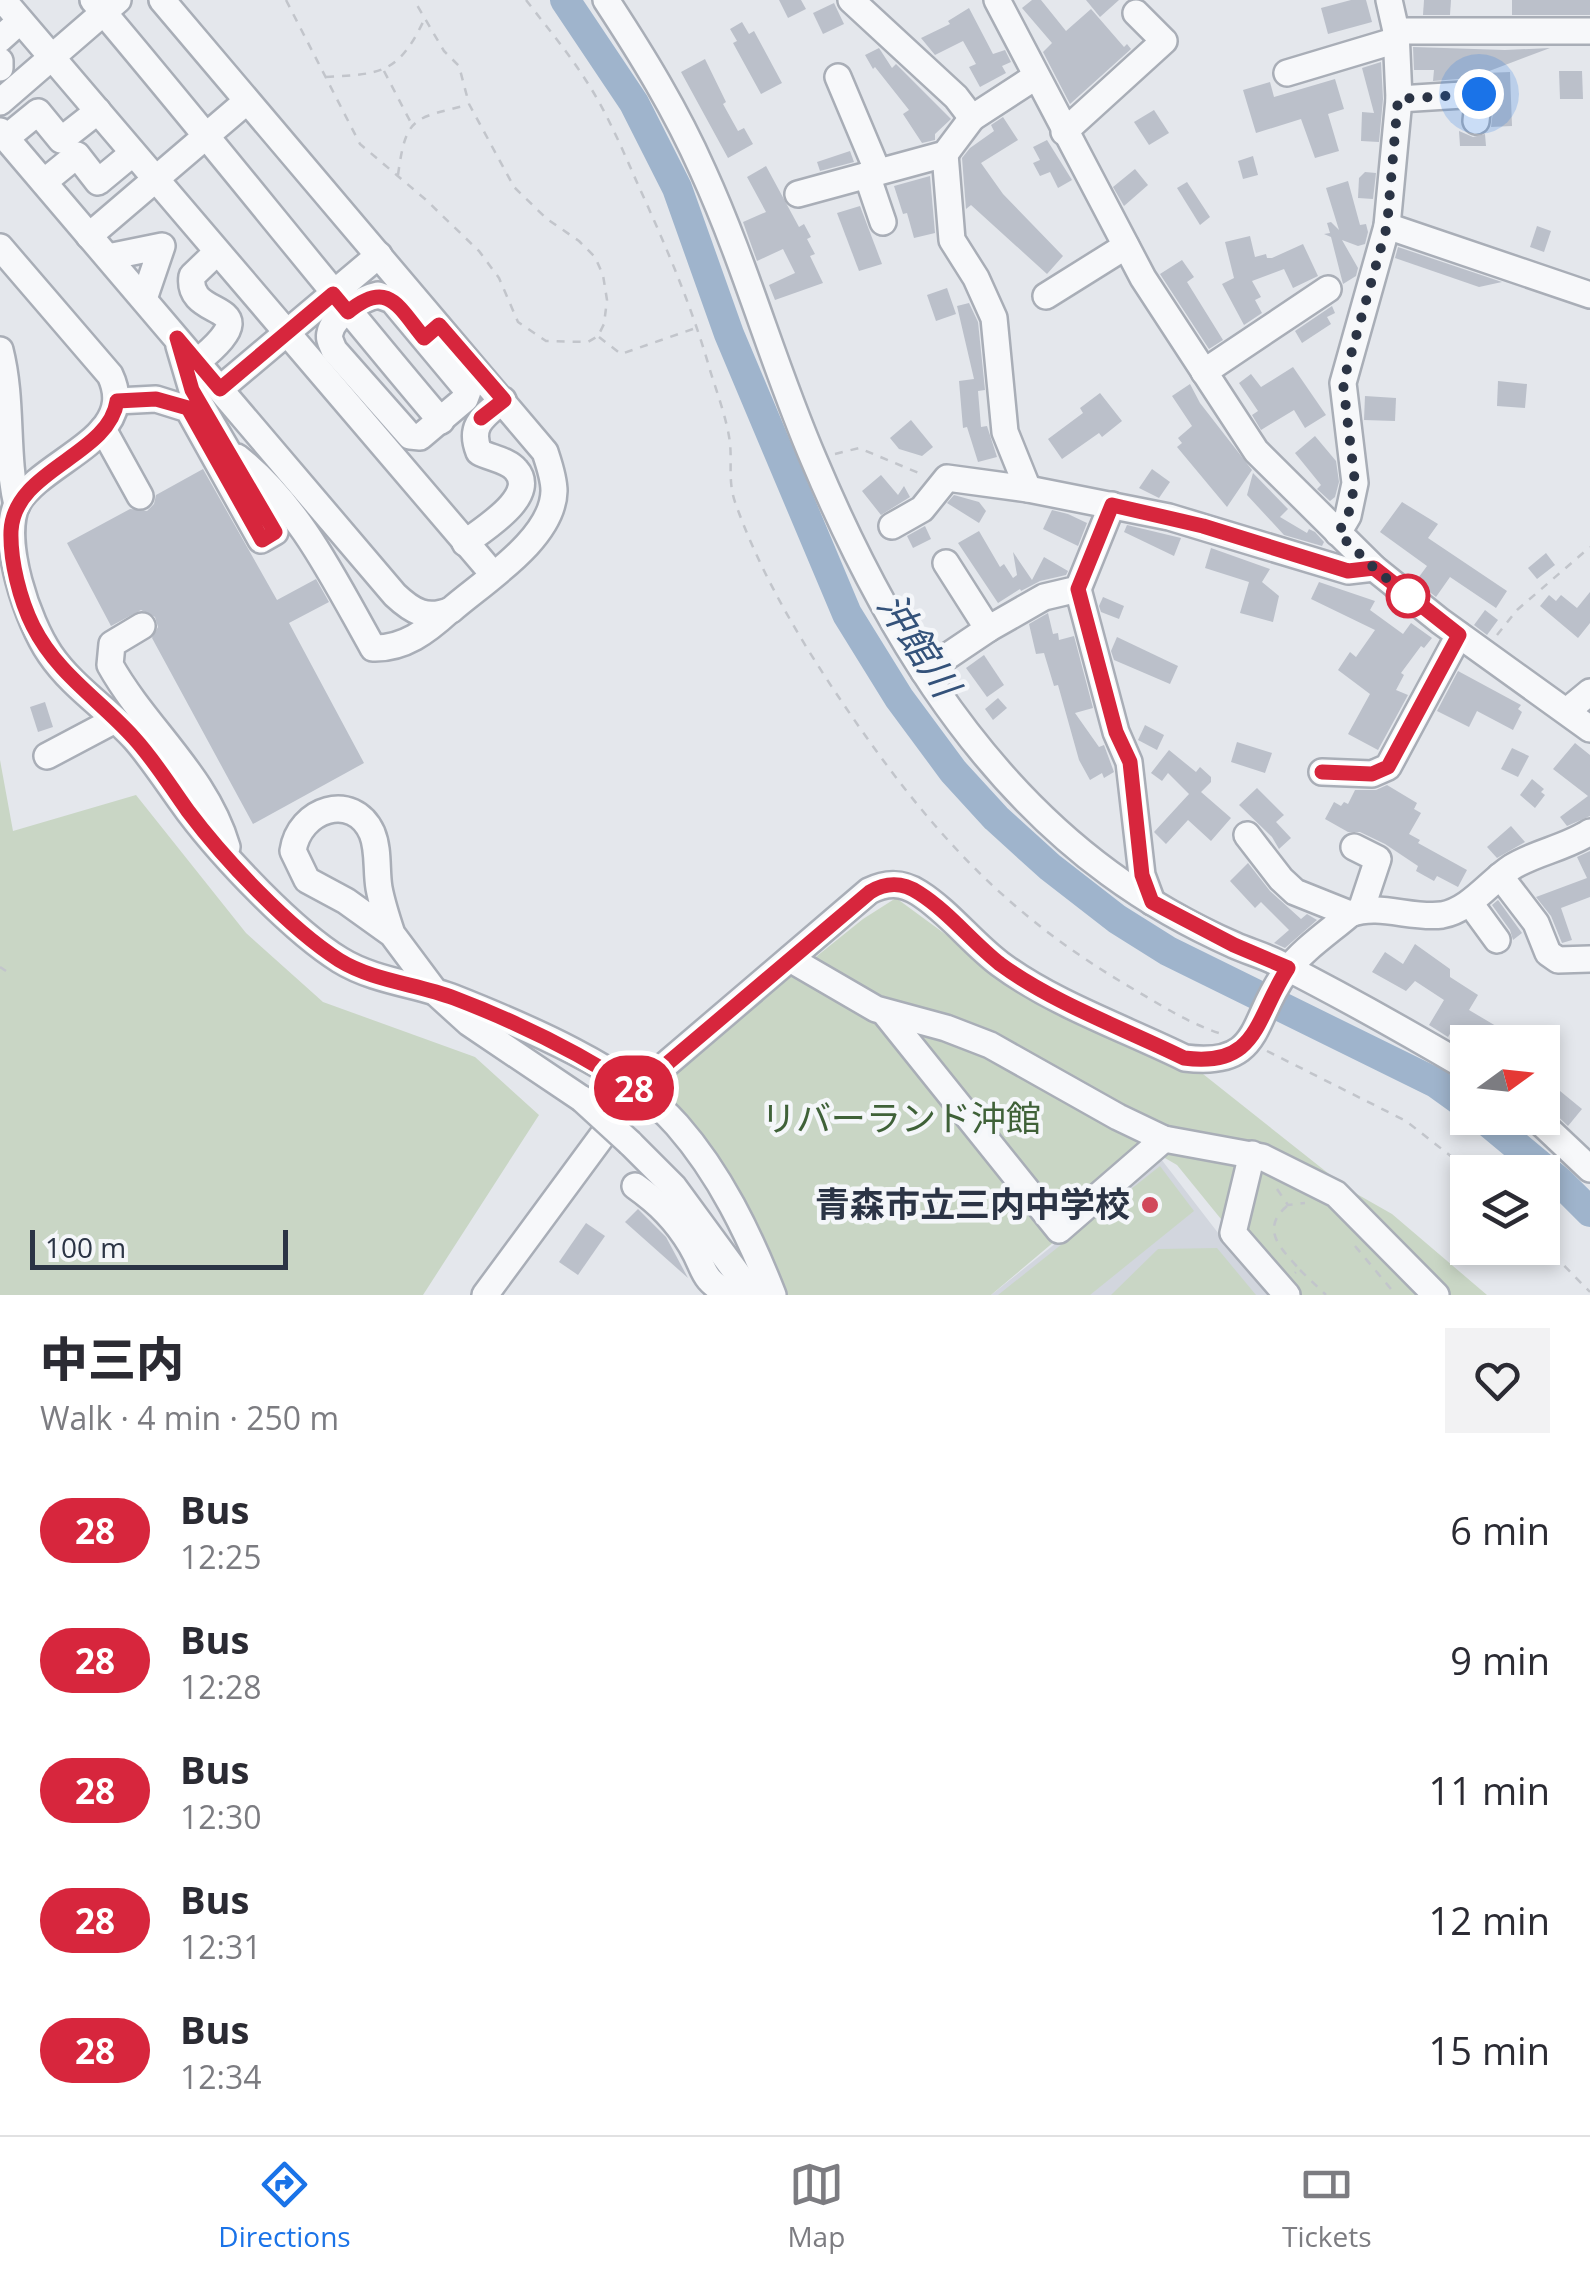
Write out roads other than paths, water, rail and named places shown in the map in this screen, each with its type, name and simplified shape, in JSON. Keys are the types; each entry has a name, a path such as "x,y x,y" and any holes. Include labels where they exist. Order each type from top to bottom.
{"street":[{"path":"2,1 286,333 357,396 410,436 420,436 465,399 468,391 379,255 162,0"},
{"path":"606,0 676,112 704,172 814,460 896,627 983,756 1051,825 1152,902 1450,1059"},
{"path":"851,0 956,97 972,118"},
{"path":"1338,533 1348,516 1355,483 1343,383 1387,226 1398,99 1397,35 1390,0"},
{"path":"0,102 52,58 105,4 340,303 441,421"},
{"path":"1008,4 1035,77 1126,246 1256,451 1374,568 1590,729"},
{"path":"1064,132 1164,41 1136,13"},
{"path":"0,38 20,21"},
{"path":"1288,73 1397,35 1590,31"},
{"path":"838,77 872,174 883,222"},
{"path":"798,194 945,154 972,118 1035,77"},
{"path":"1398,99 1479,94 1476,122"},
{"path":"89,236 248,100"},
{"path":"98,112 61,140 38,112 3,134 407,606 419,614 451,610"},
{"path":"44,182 76,155 98,182 134,153"},
{"path":"945,154 952,240 976,278 994,318 1005,432 1028,489"},
{"path":"1387,226 1590,296"},
{"path":"108,257 162,246 144,299"},
{"path":"1046,296 1126,246"},
{"path":"0,247 110,375 117,390 116,412 103,429 17,504"},
{"path":"197,362 221,342 228,330 226,315 196,298 192,291 192,276 217,252"},
{"path":"379,255 340,303 330,341 357,396 492,574"},
{"path":"1204,372 1328,289"},
{"path":"220,389 286,333 340,303 385,297 432,331 504,400 545,452 554,488 552,505 537,535 426,632 388,649 373,648 310,536 266,480 226,447"},
{"path":"357,396 432,331"},
{"path":"117,401 156,399 188,408 262,540 275,532 192,390 177,338"},
{"path":"0,350 17,504 11,533 13,555 32,626 72,681 151,757 188,811 230,858 307,935 341,961 380,977 436,992 524,1029 602,1068 675,1123 748,1232 763,1294"},
{"path":"466,543 512,506 522,490 515,468 480,452 476,442 475,427 481,418 504,400"},
{"path":"103,429 140,496"},
{"path":"892,526 922,509 946,478 1028,489 1203,526 1348,571 1374,568"},
{"path":"1112,505 1078,589 1116,732 1130,762 1142,875 1152,902"},
{"path":"946,563 988,629"},
{"path":"924,672 1044,597 1078,589"},
{"path":"142,626 112,644 110,665 200,786 230,858"},
{"path":"1322,772 1372,774 1388,767 1459,635"},
{"path":"1567,712 1590,692"},
{"path":"47,756 115,720"},
{"path":"392,934 368,826 346,810 335,809 309,818 300,827 293,850 307,880 346,901 392,934 436,992 470,1023 582,1098 673,1186 763,1294"},
{"path":"1247,836 1280,879 1296,892 1355,912 1403,915 1445,914 1470,903 1517,864 1590,832"},
{"path":"485,1295 636,1090 854,904 882,885 900,884 920,894 1030,984 1184,1058 1205,1060 1228,1056 1253,1034 1285,973 1355,912 1378,858 1354,847"},
{"path":"1500,876 1536,923 1548,954 1558,960 1590,959"},
{"path":"1470,903 1497,940"},
{"path":"790,960 884,1012 946,1028 990,1045 1164,1139 1252,1154 1336,1194 1436,1295"},
{"path":"884,1012 1059,1230 1164,1139"},
{"path":"1554,1135 1590,1169"},
{"path":"1252,1154 1232,1234 1239,1237 1283,1291"},
{"path":"635,1186 664,1206 692,1246 706,1280 729,1295"}],"waterway":[{"name":"沖館川","path":"565,0 634,103 677,188 729,334 847,614 899,698 953,771 996,818 1050,867 1117,919 1168,951 1450,1093"},
{"name":"沖館川","path":"1503,1135 1590,1212"}],"place":[{"name":"青森市立三内中学校","path":"1150,1205"}],"park label":[{"name":"リバーランド沖館","path":"901,1119"}]}
